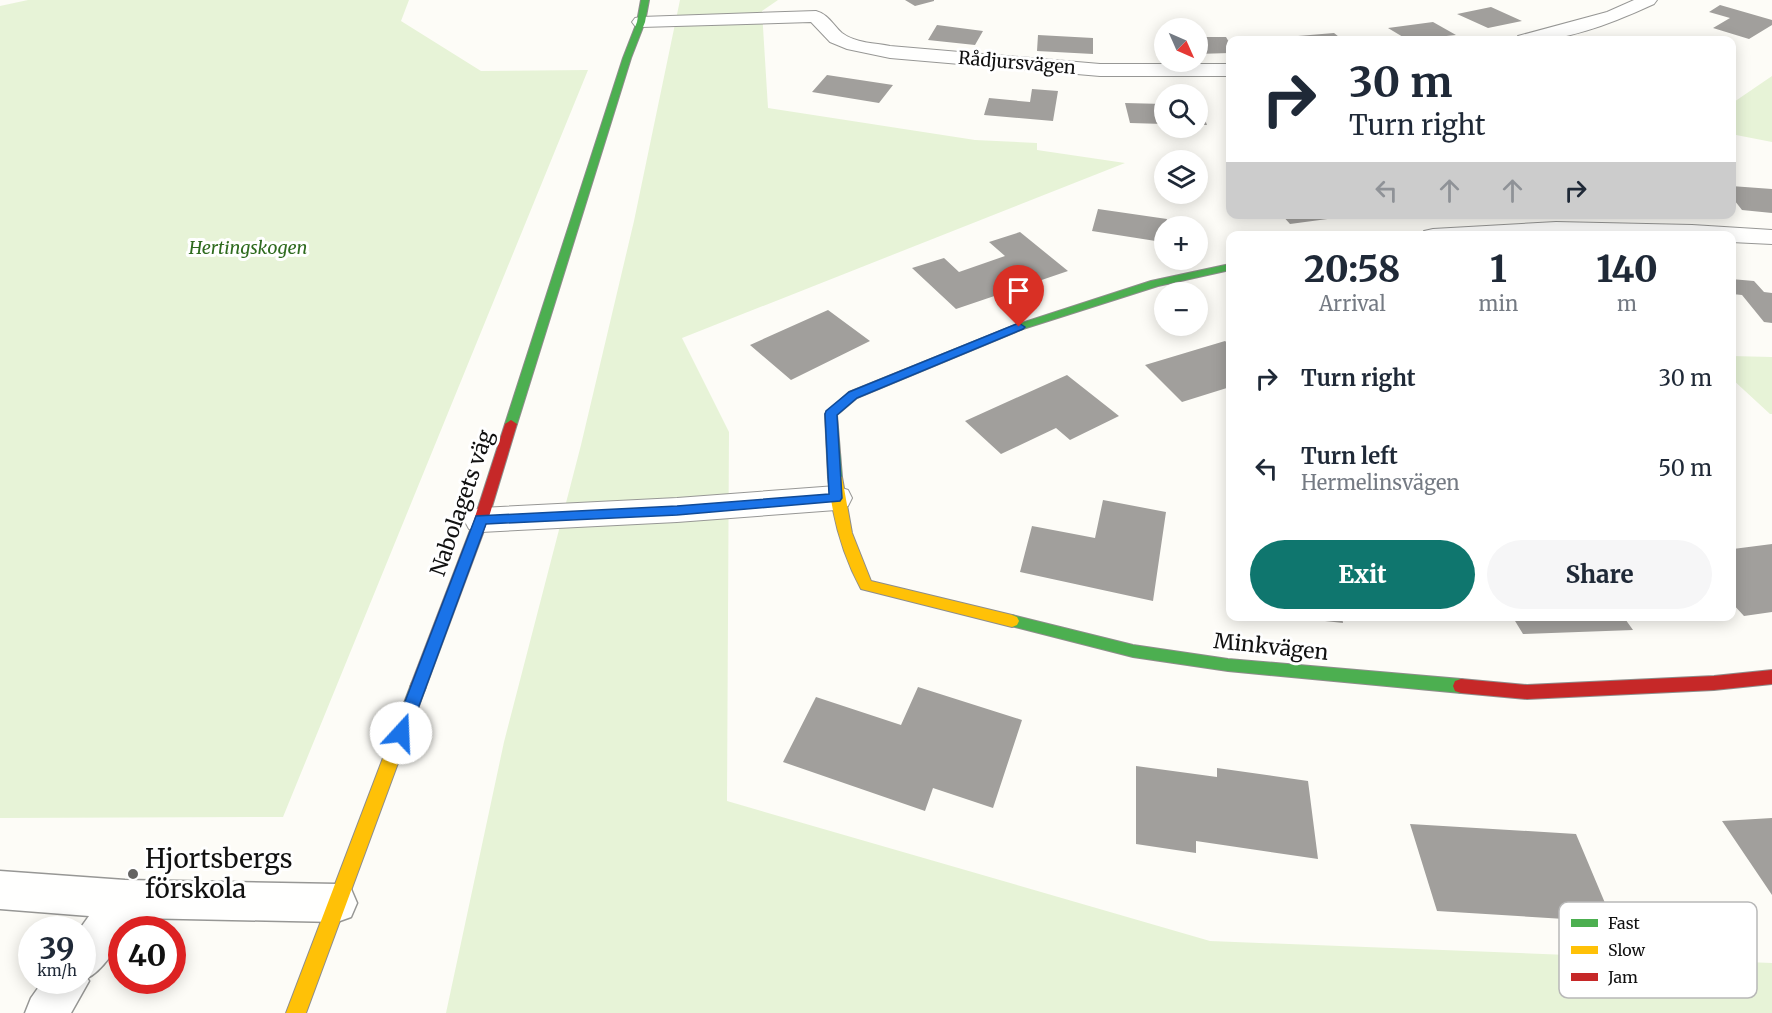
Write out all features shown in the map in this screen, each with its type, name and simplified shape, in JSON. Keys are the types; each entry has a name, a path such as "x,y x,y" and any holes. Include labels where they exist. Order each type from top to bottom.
{"street":[{"name":"Nabolagets väg","path":"296,1013 481,519 627,58 641,22 645,0"},
{"path":"1540,36 1613,16 1648,0"},
{"path":"641,22 819,8"},
{"name":"Rådjursvägen","path":"819,8 837,38 854,45 890,52 1100,70 1226,70"},
{"path":"1521,231 1556,229 1647,231"},
{"path":"1736,235 1772,237"},
{"name":"Minkvägen","path":"1226,268 1155,283 1019,327 853,395 831,414 836,498 852,558 867,585 1133,651 1228,665 1527,692 1714,683 1772,677"},
{"path":"481,519 677,510 836,498"}],"lane":[{"path":"0,890 125,899 337,903"},
{"path":"96,940 125,899"},
{"path":"46,1013 59,994"}],"green space":[{"name":"Hertingskogen","path":"28,0 409,0 401,21 481,71 588,70 283,817 0,818 0,6"},
{"path":"680,0 778,0 762,11 768,108 975,140 1037,143 1037,150 1125,163 682,338 729,432 727,801 1210,941 1559,955 1559,998 1757,998 1757,962 1772,963 1772,1013 446,1013 504,742 581,445 634,221"},
{"path":"1772,76 1772,142 1736,135 1736,101"},
{"path":"1736,356 1772,357 1772,414 1736,383"}],"building":[{"path":"905,0 934,0 934,1 915,6"},
{"path":"1720,5 1772,20 1772,25 1749,39 1713,28 1730,18 1709,12"},
{"path":"1491,7 1522,21 1488,28 1457,14"},
{"path":"1433,22 1456,35 1401,36 1388,28"},
{"path":"937,25 983,31 975,45 928,40"},
{"path":"1334,33 1338,36 1298,36"},
{"path":"1038,35 1093,38 1093,54 1037,51"},
{"path":"1208,37 1226,37 1226,53 1208,54"},
{"path":"827,75 893,85 879,103 812,92"},
{"path":"1032,89 1058,91 1053,121 984,115 989,98 1030,102"},
{"path":"1125,103 1154,104 1154,124 1130,123"},
{"path":"1736,186 1772,189 1772,213 1742,210 1736,202"},
{"path":"1098,209 1154,217 1154,241 1092,231"},
{"path":"1286,219 1328,219 1290,224"},
{"path":"1020,232 1068,271 956,309 912,268 944,258 959,272 1005,256 989,242"},
{"path":"1736,279 1754,281 1764,292 1772,293 1772,323 1764,322 1742,295 1736,294"},
{"path":"828,310 870,341 791,380 750,345"},
{"path":"1225,341 1226,388 1182,402 1145,365"},
{"path":"1067,375 1119,416 1070,440 1056,428 1001,454 965,421"},
{"path":"1103,500 1166,512 1153,601 1020,572 1032,526 1095,538"},
{"path":"1772,544 1772,612 1744,616 1736,607 1736,549"},
{"path":"1515,621 1627,621 1633,630 1523,634"},
{"path":"918,687 1022,720 993,808 933,788 925,811 783,762 816,697 901,725"},
{"path":"1136,766 1217,777 1217,768 1308,781 1318,859 1196,841 1196,853 1136,844"},
{"path":"1772,818 1772,895 1722,821"},
{"path":"1410,824 1576,834 1605,902 1559,902 1559,919 1437,911"}],"traffic: fast":[{"path":"511,424 627,58 641,22 645,0"},
{"path":"835,477 831,414 853,395 1019,327 1155,283 1226,268"},
{"path":"1012,621 1133,651 1228,665 1461,686"}],"traffic: slow":[{"path":"835,477 838,505 845,533 866,585 1012,621"},
{"path":"296,1013 418,687"}],"traffic: jam":[{"path":"418,687 481,520 511,424"},
{"path":"1461,686 1527,692 1714,683 1772,677"}],"place":[{"name":"Hjortsbergs förskola","path":"133,874"}],"route":[{"path":"401,733 481,519 677,510 836,498 831,414 853,395 1019,327"}]}
